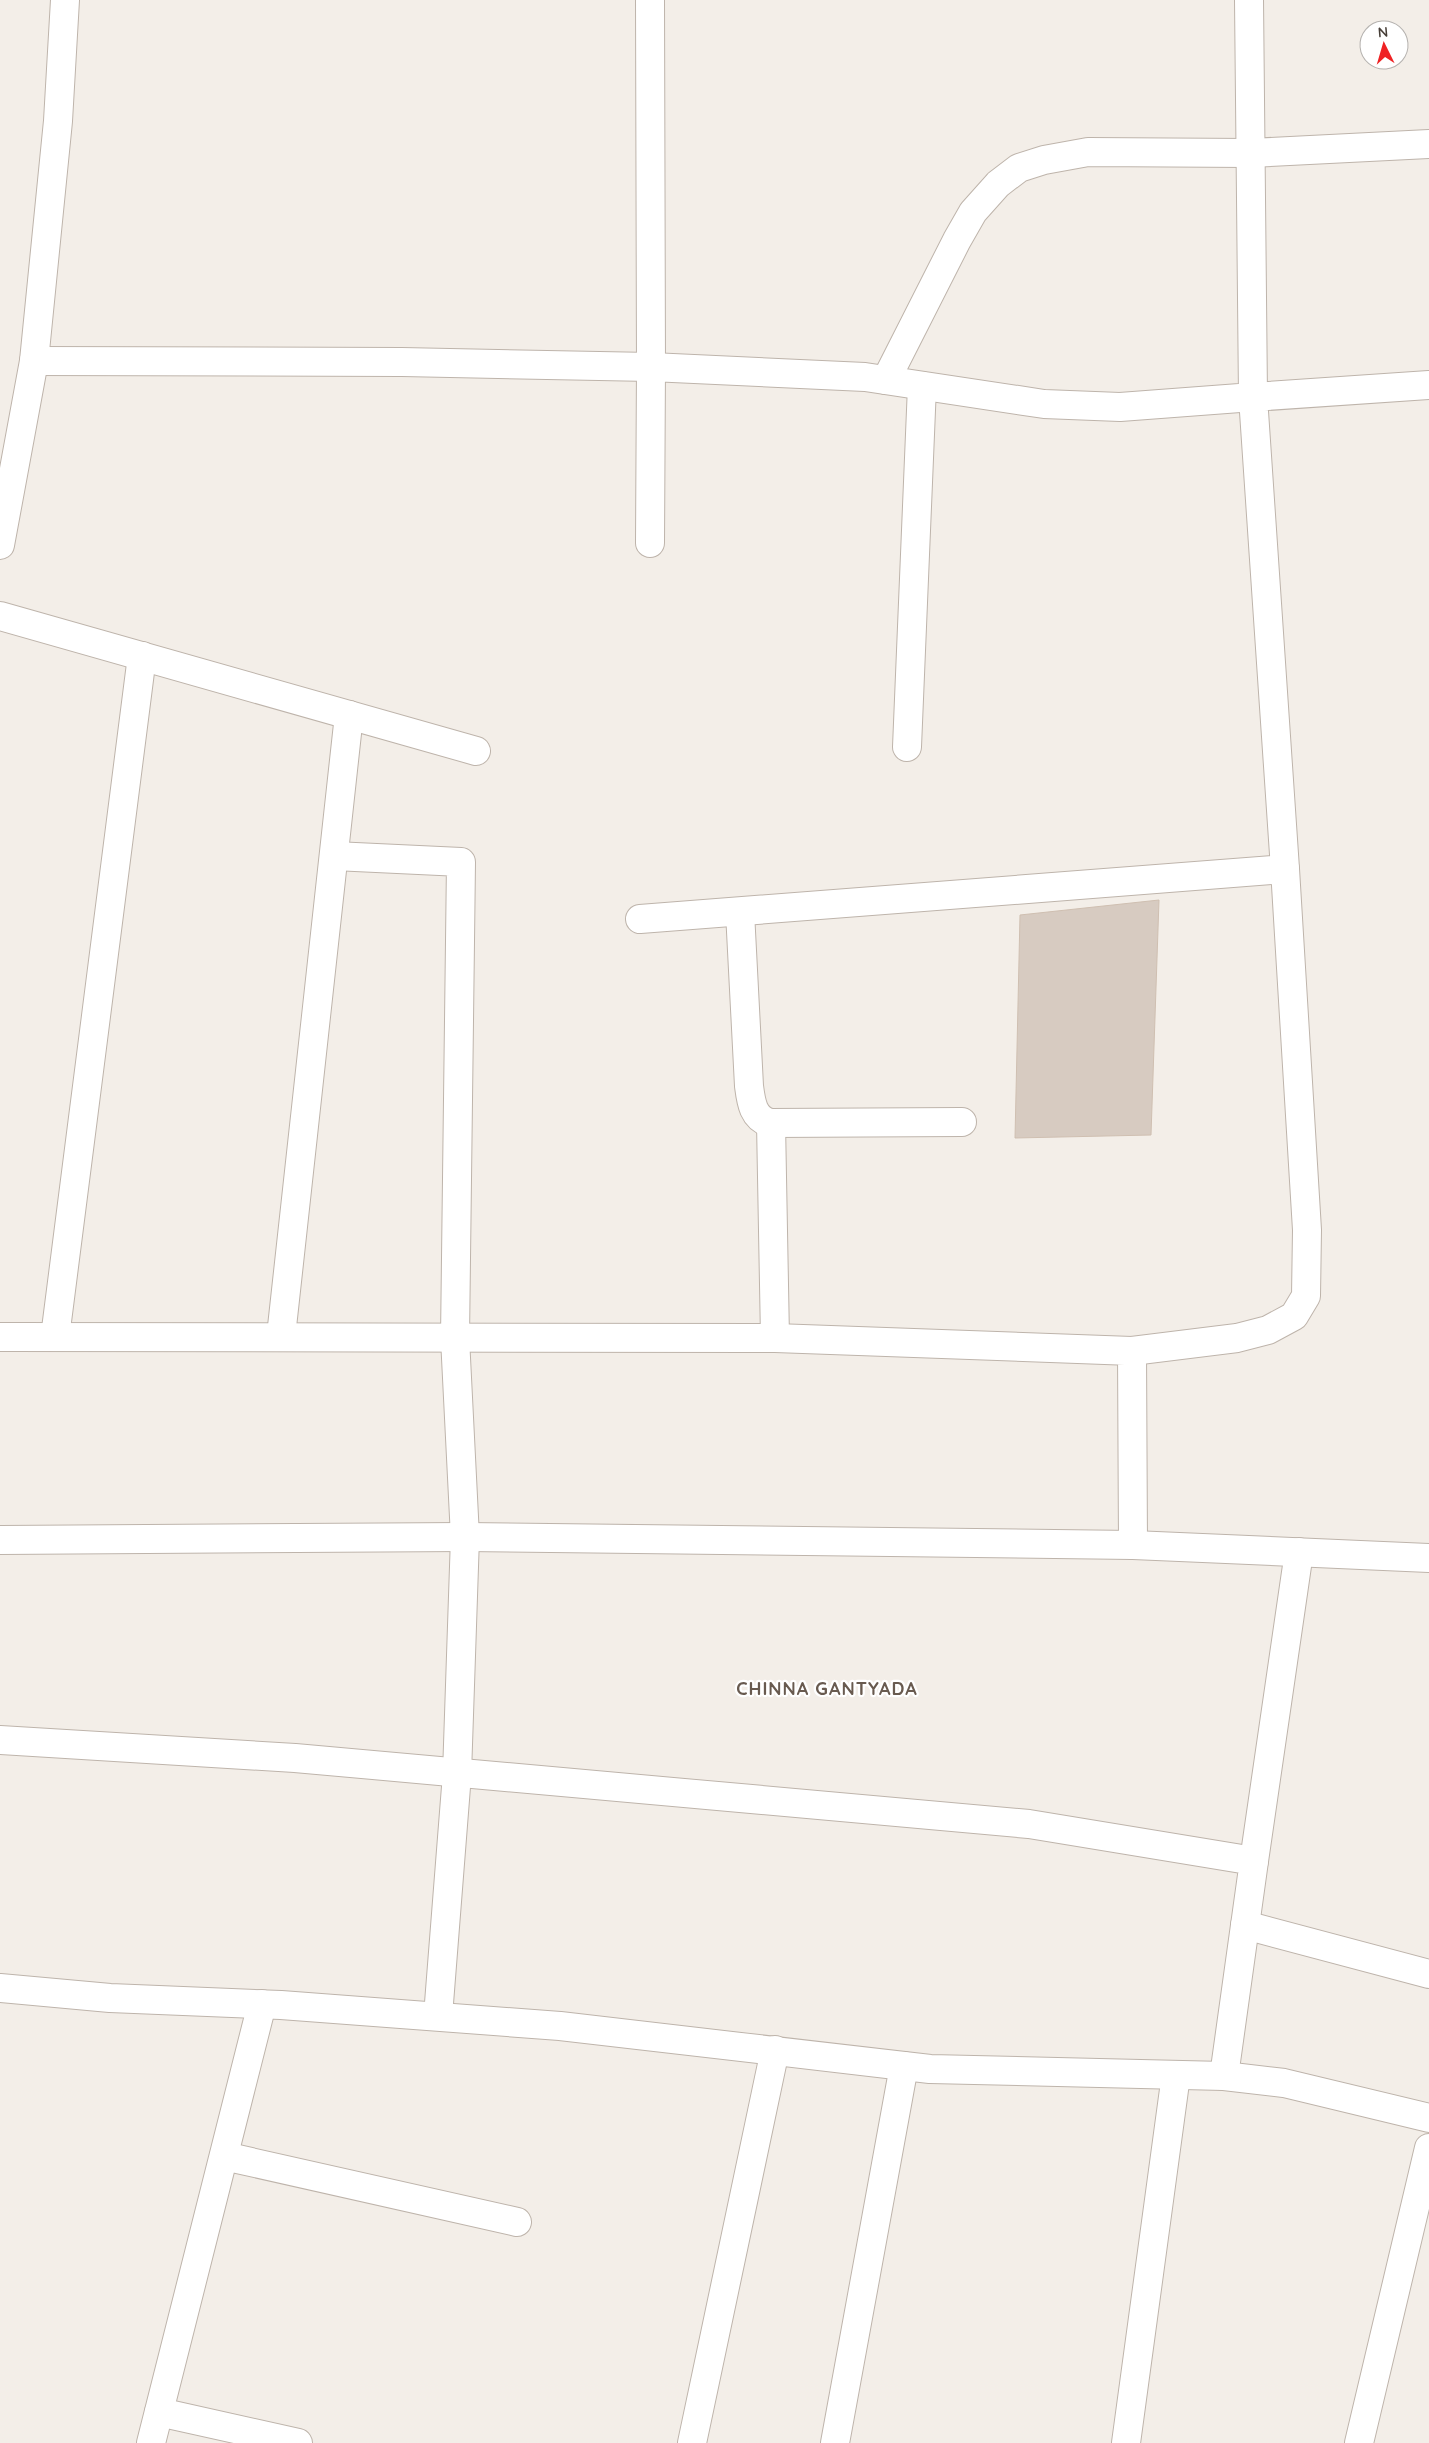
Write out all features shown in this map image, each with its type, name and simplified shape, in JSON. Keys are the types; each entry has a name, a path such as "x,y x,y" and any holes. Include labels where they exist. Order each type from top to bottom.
{"street":[{"path":"0,545 34,360 58,121 65,0"},
{"path":"650,0 650,543"},
{"path":"0,1337 775,1338 1132,1351 1237,1338 1268,1330 1294,1316 1306,1296 1307,1230 1253,397 1249,0"},
{"path":"886,380 973,212 998,184 1019,168 1044,160 1088,152 1250,153 1429,144"},
{"path":"34,360 402,362 651,367 886,380 1044,404 1120,407 1429,386"},
{"path":"907,747 922,386"},
{"path":"0,616 476,751"},
{"path":"55,1337 142,656"},
{"path":"281,1336 349,715"},
{"path":"334,856 460,862 455,1338 465,1537 457,1774 438,2016"},
{"path":"640,919 1285,869"},
{"path":"740,912 748,1086 755,1114 762,1121 771,1123 962,1122"},
{"path":"771,1123 775,1338"},
{"path":"1132,1351 1133,1545"},
{"path":"0,1540 465,1537 1133,1545 1429,1558"},
{"path":"1224,2076 1299,1552"},
{"path":"0,1740 295,1758 1029,1824 1254,1861"},
{"path":"1245,1926 1429,1974"},
{"path":"0,1988 110,1998 262,2004 560,2026 930,2069 1224,2076 1284,2084 1429,2118"},
{"path":"151,2443 262,2004"},
{"path":"692,2443 775,2050"},
{"path":"835,2443 904,2066"},
{"path":"1126,2443 1176,2075"},
{"path":"1359,2443 1429,2148"},
{"path":"224,2156 517,2222"},
{"path":"159,2412 298,2443"}],"building":[{"path":"1159,900 1151,1135 1015,1138 1020,915"}],"district":[{"name":"CHINNA GANTYADA","path":"827,1689"}]}
